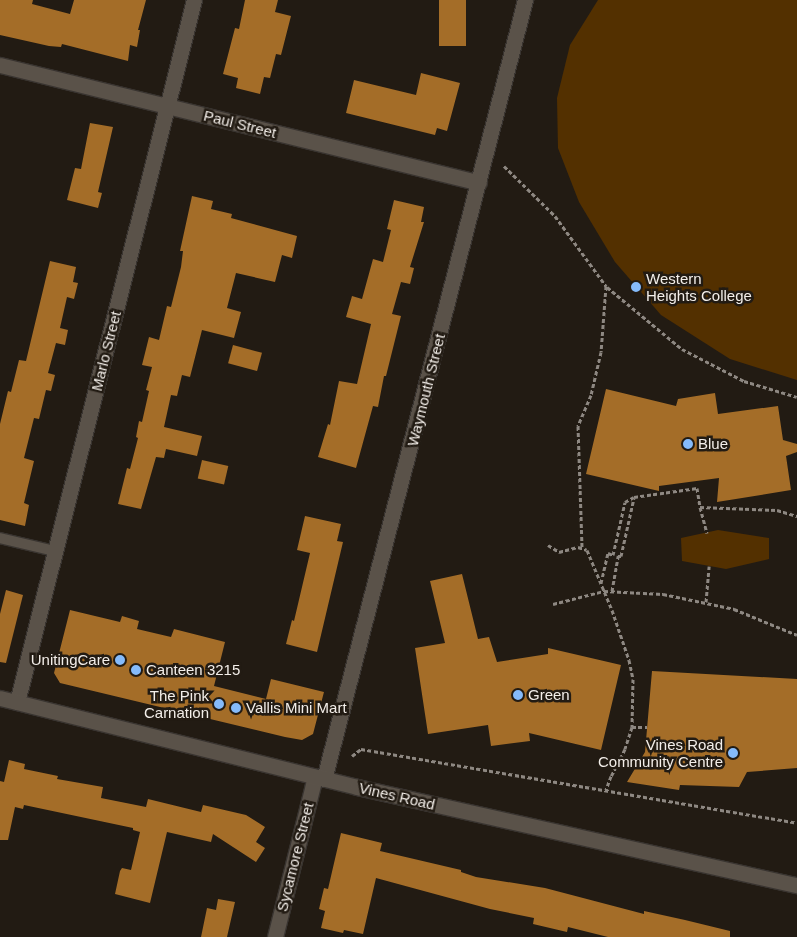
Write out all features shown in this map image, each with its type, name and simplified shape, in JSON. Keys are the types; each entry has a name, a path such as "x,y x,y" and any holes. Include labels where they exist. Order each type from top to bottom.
{"street":[{"name":"Marlo Street","path":"16,702 194,0"},
{"name":"Waymouth Street","path":"320,778 479,183 525,0"},
{"name":"Paul Street","path":"0,65 479,183"},
{"name":"Vines Road","path":"0,698 320,778 797,885"},
{"name":"Sycamore Street","path":"275,937 320,778"}],"lane":[{"path":"0,538 55,551"}],"path":[{"path":"504,166 556,216 606,286 682,349 744,382 797,397"},
{"path":"582,547 578,426 591,395 602,346 606,286"},
{"path":"613,554 625,502 634,497 697,488 707,533"},
{"path":"612,591 618,556 621,556 634,497"},
{"path":"700,506 777,510 797,516"},
{"path":"548,545 559,552 582,547 587,550 620,630 633,680 632,727 626,749 611,776 606,790"},
{"path":"601,584 608,553 618,556"},
{"path":"706,602 709,566"},
{"path":"553,604 604,591 663,594 734,609 797,635"},
{"path":"632,727 647,727"},
{"path":"352,756 361,749 797,822"}],"shaded area":[{"path":"598,0 797,0 797,380 730,359 661,315 615,262 579,202 558,148 557,98 570,45"},
{"path":"718,530 769,538 769,559 726,569 682,561 681,538"}],"building":[{"path":"0,0 33,0 32,4 70,14 74,0 146,0 138,30 140,30 137,47 130,45 128,61 62,44 61,47 49,46 0,35"},
{"path":"245,0 278,0 275,12 291,16 281,55 276,54 270,78 264,77 260,94 236,88 238,78 223,74 235,28 239,29"},
{"path":"439,0 466,0 466,46 439,46"},
{"path":"421,73 460,83 447,131 437,128 435,135 346,113 354,80 416,95"},
{"path":"90,123 113,127 98,192 102,193 98,208 67,200 75,168 81,169"},
{"path":"192,196 213,201 211,209 232,214 231,218 297,236 292,258 282,255 275,282 236,273 227,308 241,312 234,338 202,330 190,377 182,375 177,396 171,395 164,427 202,436 197,456 166,449 164,458 156,457 141,509 118,504 127,468 130,469 138,438 136,437 139,421 142,422 149,391 146,390 152,367 142,365 149,337 159,340 167,306 171,307 181,267 183,251 180,251"},
{"path":"394,200 424,207 421,222 424,222 410,267 414,268 410,284 401,282 392,314 401,316 386,376 384,376 378,407 373,406 356,468 318,457 328,424 330,425 339,381 357,384 371,324 346,317 352,296 362,299 373,259 383,262 391,230 387,229"},
{"path":"50,261 76,267 73,282 78,283 74,299 67,297 60,328 68,330 65,345 56,343 48,373 55,375 51,391 46,390 39,419 34,418 24,458 34,461 24,503 29,505 25,526 0,520 0,424 8,391 11,392 19,360 26,361"},
{"path":"233,345 262,353 257,371 228,363"},
{"name":"Blue","path":"606,389 676,406 678,399 715,393 718,414 778,406 783,440 797,444 797,452 786,456 791,490 717,502 719,478 659,486 659,491 586,474"},
{"path":"202,460 228,466 224,485 198,479"},
{"path":"305,516 341,524 337,541 343,542 317,652 286,644 292,620 294,621 310,553 297,550"},
{"name":"Green","path":"462,574 478,639 489,637 497,662 548,654 548,648 621,665 601,750 529,733 530,741 491,746 488,725 428,734 415,648 445,643 430,581"},
{"path":"6,590 23,595 6,663 0,662 0,614"},
{"path":"70,610 120,622 122,616 139,621 137,629 171,637 174,629 225,642 214,686 266,699 271,679 324,692 313,734 302,740 285,737 60,683 54,673"},
{"path":"652,671 797,679 797,768 747,772 739,787 680,785 679,790 627,782 645,752"},
{"path":"9,760 25,764 24,769 58,776 57,779 103,787 101,798 146,807 148,799 201,812 203,805 246,815 265,827 256,842 265,848 256,862 213,834 211,842 167,832 150,903 115,894 122,868 131,870 140,832 133,830 133,828 24,805 23,809 15,807 8,840 0,840 0,781 4,782"},
{"path":"341,833 382,843 380,851 461,870 461,872 476,877 545,888 644,914 644,911 685,920 730,931 730,937 608,937 568,927 567,932 533,924 534,918 490,909 376,878 363,934 344,930 343,933 321,928 325,911 319,909 324,888 328,889"},
{"path":"218,899 235,902 227,937 201,937 207,908 216,910"}],"place":[{"name":"Western Heights College","path":"636,287"},
{"name":"Blue","path":"688,444"},
{"name":"UnitingCare","path":"120,660"},
{"name":"Canteen 3215","path":"136,670"},
{"name":"Green","path":"518,695"},
{"name":"The Pink Carnation","path":"219,704"},
{"name":"Vallis Mini Mart","path":"236,708"},
{"name":"Vines Road Community Centre","path":"733,753"}]}
